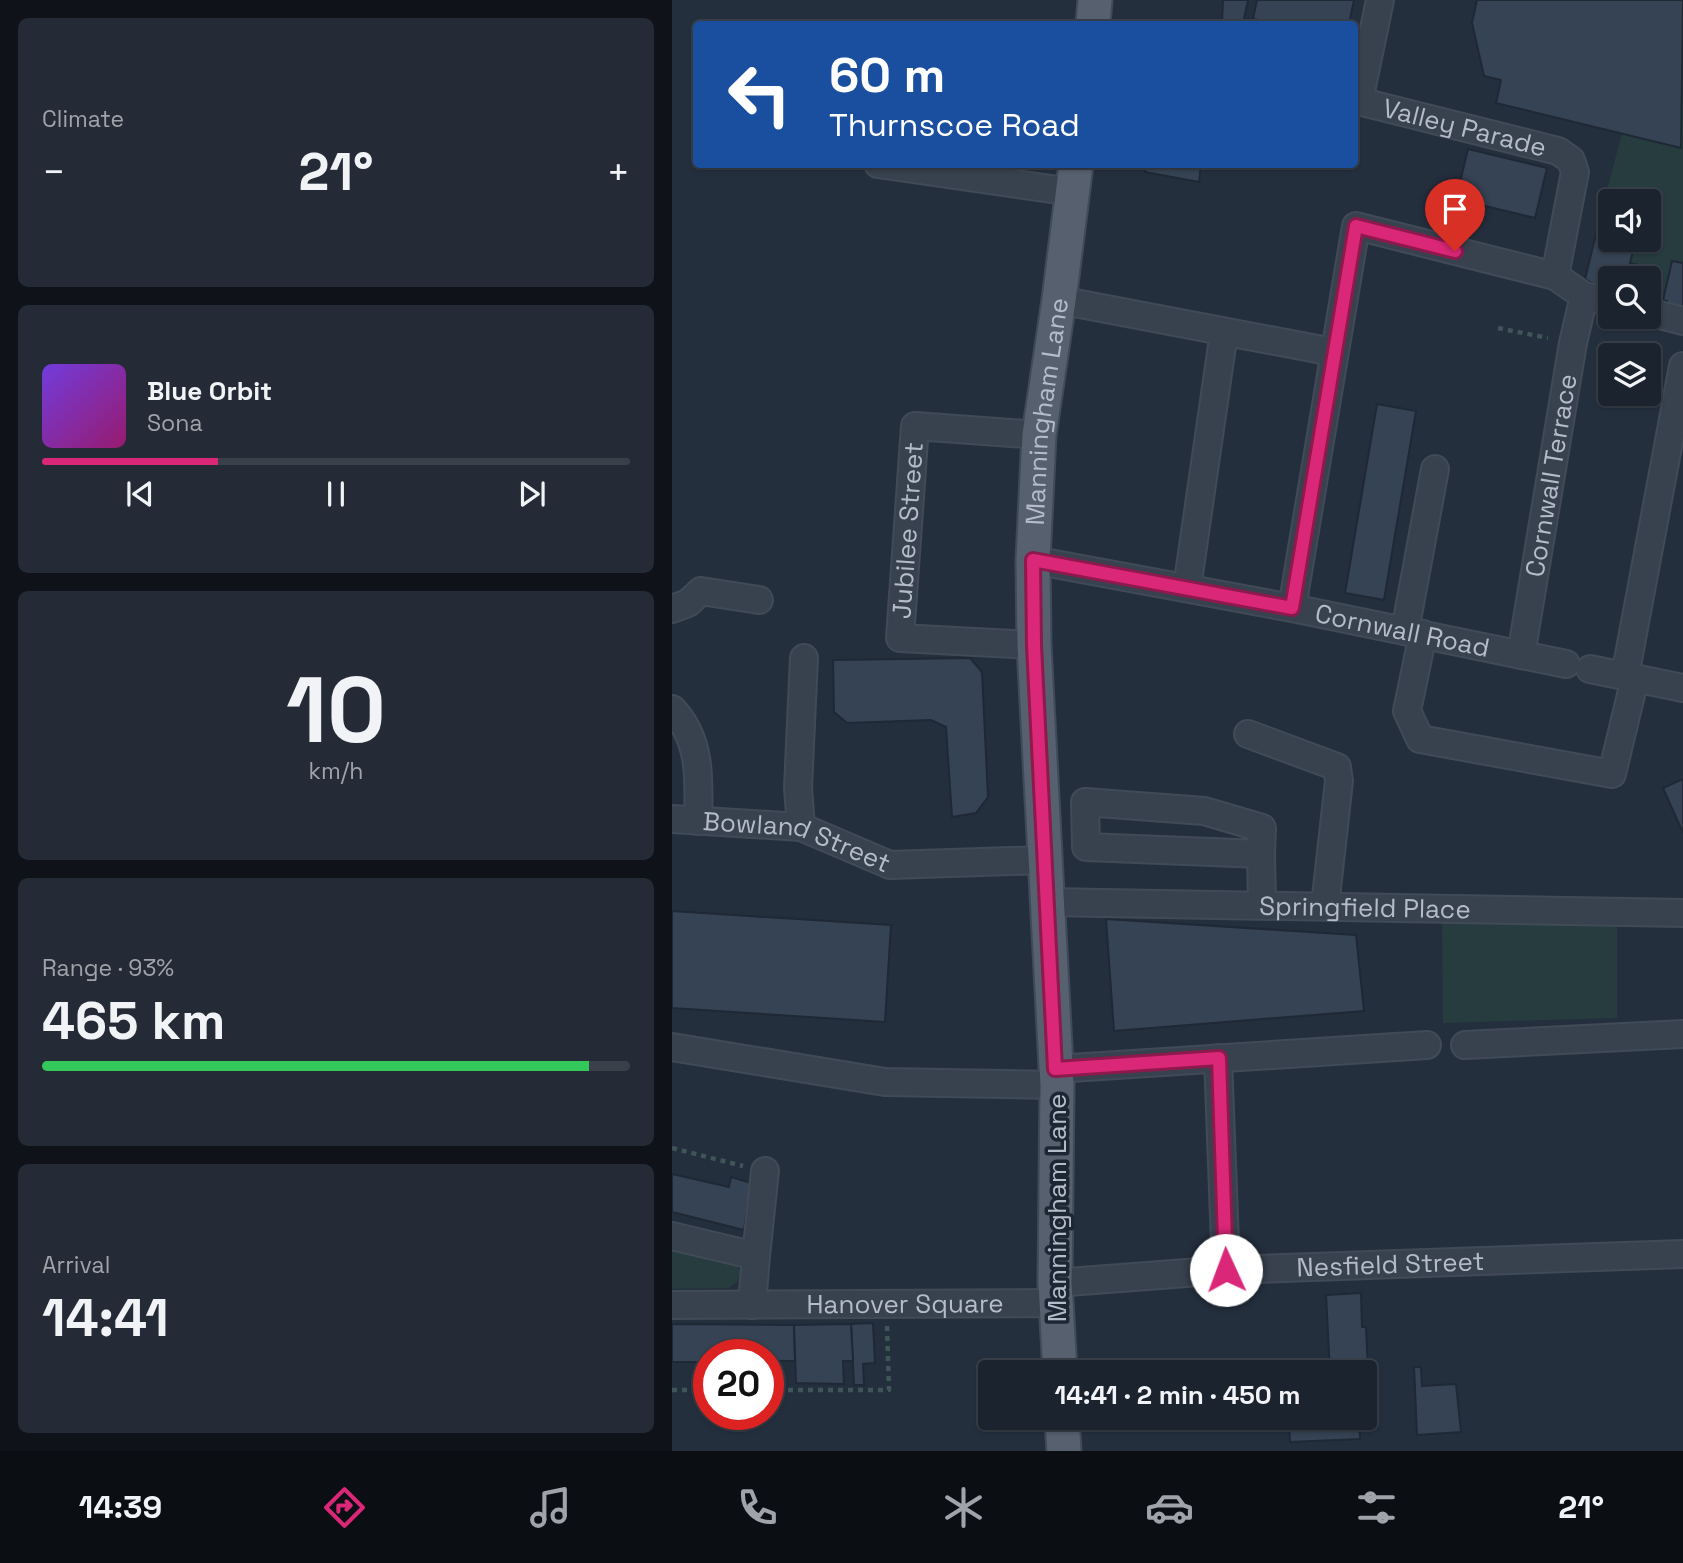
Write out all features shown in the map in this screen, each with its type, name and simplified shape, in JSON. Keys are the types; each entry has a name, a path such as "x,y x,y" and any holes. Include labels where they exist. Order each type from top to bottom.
{"main road":[{"path":"1093,21 1095,0"},
{"name":"Manningham Lane","path":"1059,1360 1056,1293 1056,1077 1034,645 1033,560 1039,435 1074,178"},
{"path":"1063,1430 1064,1451"}],"street":[{"path":"1358,97 1380,0"},
{"name":"Valley Parade","path":"1358,101 1558,151 1571,160 1575,173 1555,276"},
{"path":"934,168 1074,178"},
{"path":"1292,608 1356,226 1555,276 1584,296 1598,299"},
{"name":"Cornwall Terrace","path":"1521,655 1573,343 1584,296"},
{"path":"1059,300 1333,352"},
{"path":"1661,315 1683,321"},
{"path":"1187,588 1224,332"},
{"path":"1435,469 1414,632 1407,711 1420,739 1612,774 1683,366"},
{"name":"Jubilee Street","path":"1034,645 901,638 915,426 1039,435"},
{"name":"Cornwall Road","path":"1033,560 1414,632 1683,688"},
{"path":"672,609 688,603 701,591 759,600"},
{"path":"801,828 798,788 804,658"},
{"path":"672,709 694,743 699,775 685,820"},
{"path":"1248,734 1337,767 1339,781 1325,906"},
{"path":"1261,854 1086,847 1085,802 1204,811 1262,828 1262,904"},
{"name":"Bowland Street","path":"685,820 801,828 890,865 1044,860"},
{"name":"Springfield Place","path":"1046,902 1683,913"},
{"path":"1465,1045 1683,1034"},
{"path":"672,1046 885,1082 1056,1077 1219,1058 1427,1045"},
{"path":"1219,1058 1226,1270"},
{"path":"752,1305 765,1171"},
{"path":"672,1237 756,1256"},
{"name":"Nesfield Street","path":"1056,1293 1226,1270 1683,1254"},
{"name":"Hanover Square","path":"672,1305 887,1304 1056,1293"}],"path":[{"path":"1498,328 1573,343"},
{"path":"672,1148 765,1171"},
{"path":"784,1390 889,1390 887,1304"},
{"path":"672,1390 693,1390"}],"green space":[{"path":"1683,0 1683,310 1665,310 1666,301 1661,300 1661,266 1609,266 1609,252 1661,252 1661,189 1607,189 1622,133 1496,103 1501,81 1484,76 1472,23"},
{"path":"1442,917 1617,917 1617,1018 1443,1023"},
{"path":"672,1248 732,1261 742,1272 738,1281 729,1288 672,1289"}],"building":[{"path":"1223,0 1248,0 1244,21 1222,21"},
{"path":"1257,0 1354,0 1350,21 1253,19"},
{"path":"1477,0 1683,0 1681,148 1496,103 1501,80 1484,76 1472,23"},
{"path":"1468,149 1547,168 1535,218 1456,199"},
{"path":"1145,168 1201,168 1199,182 1145,172"},
{"path":"1598,226 1598,252 1633,252 1630,263 1642,266 1598,266 1598,287 1585,279"},
{"path":"1672,261 1683,263 1683,310 1665,310 1667,301 1663,300"},
{"path":"1377,404 1416,411 1384,600 1345,593"},
{"path":"970,658 982,672 988,797 976,813 952,817 946,727 931,720 847,723 834,712 833,660"},
{"path":"1683,779 1683,833 1663,788"},
{"path":"672,911 891,925 885,1022 672,1008"},
{"path":"1106,919 1356,935 1364,1011 1114,1031"},
{"path":"672,1174 729,1187 731,1177 751,1183 744,1230 672,1212"},
{"path":"1361,1293 1362,1327 1366,1327 1368,1360 1329,1360 1326,1295"},
{"path":"873,1323 875,1363 863,1364 864,1385 854,1385 851,1324"},
{"path":"672,1324 794,1325 795,1361 784,1361 784,1339 693,1339 693,1362 672,1362"},
{"path":"851,1324 853,1361 843,1361 844,1384 796,1383 794,1325"},
{"path":"1414,1367 1421,1367 1422,1386 1456,1384 1461,1432 1417,1435"},
{"path":"1290,1430 1360,1430 1360,1439 1290,1442"}],"route":[{"path":"1226,1270 1219,1058 1055,1069 1034,645 1033,560 1292,608 1356,226 1455,251"}]}
